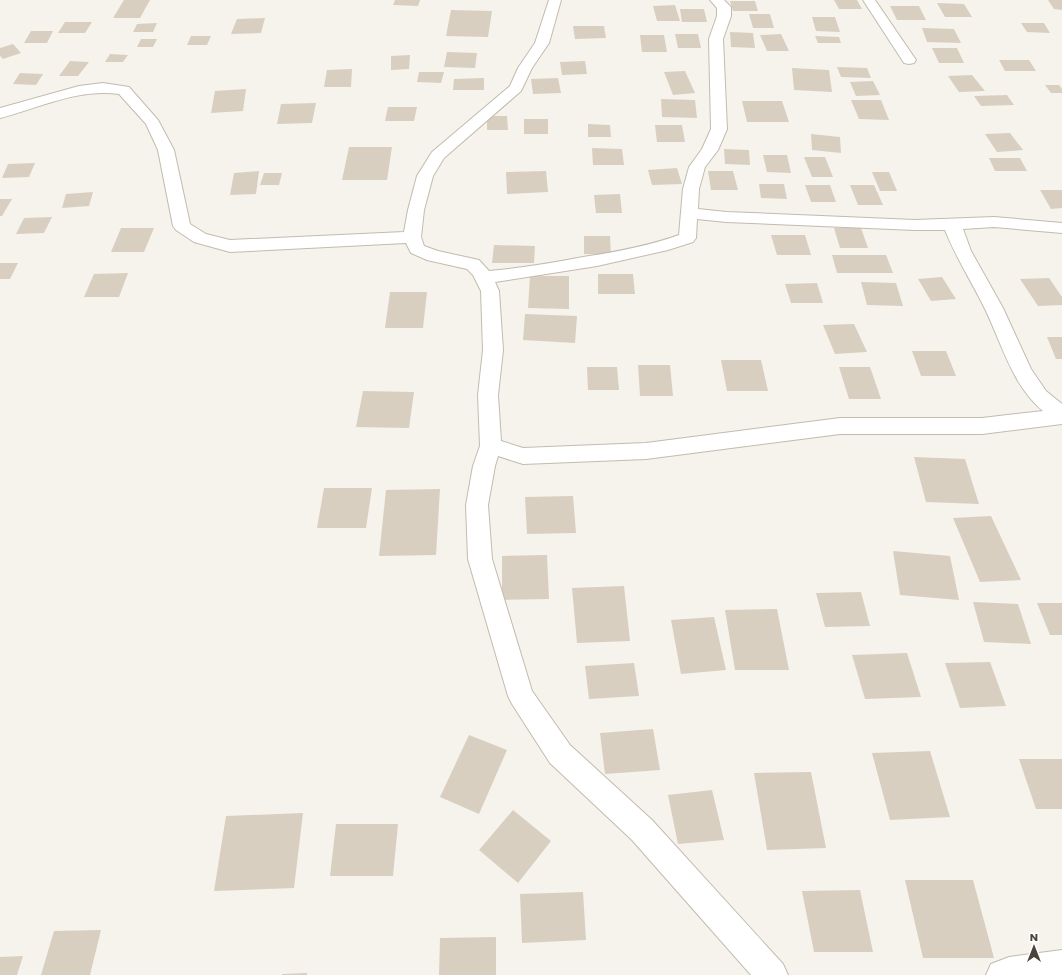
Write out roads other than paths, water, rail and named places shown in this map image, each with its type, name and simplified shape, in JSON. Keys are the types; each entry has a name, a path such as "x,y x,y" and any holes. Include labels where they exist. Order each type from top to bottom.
{"street":[{"path":"555,0 542,44 525,68 516,88 438,155 425,176 416,210 412,237 417,249 433,256 473,264 481,272 490,291 493,350 488,395 491,446 484,466 477,505 480,559 521,696 560,754 642,830 772,975"},
{"path":"483,277 558,268 636,254 662,248 688,238 691,189 697,166 710,150 719,129 716,39 724,16 724,7 716,0"},
{"path":"869,0 909,60"},
{"path":"0,113 78,90 103,87 124,90 153,123 166,150 182,226 200,238 230,246 412,237"},
{"path":"689,213 796,220 914,224 994,222 1062,228"},
{"path":"952,224 962,251 994,308 1022,371 1039,396 1062,416"},
{"path":"491,446 523,456 646,451 840,426 982,426 1062,416"},
{"path":"1002,975 1009,972 1062,966"}]}
